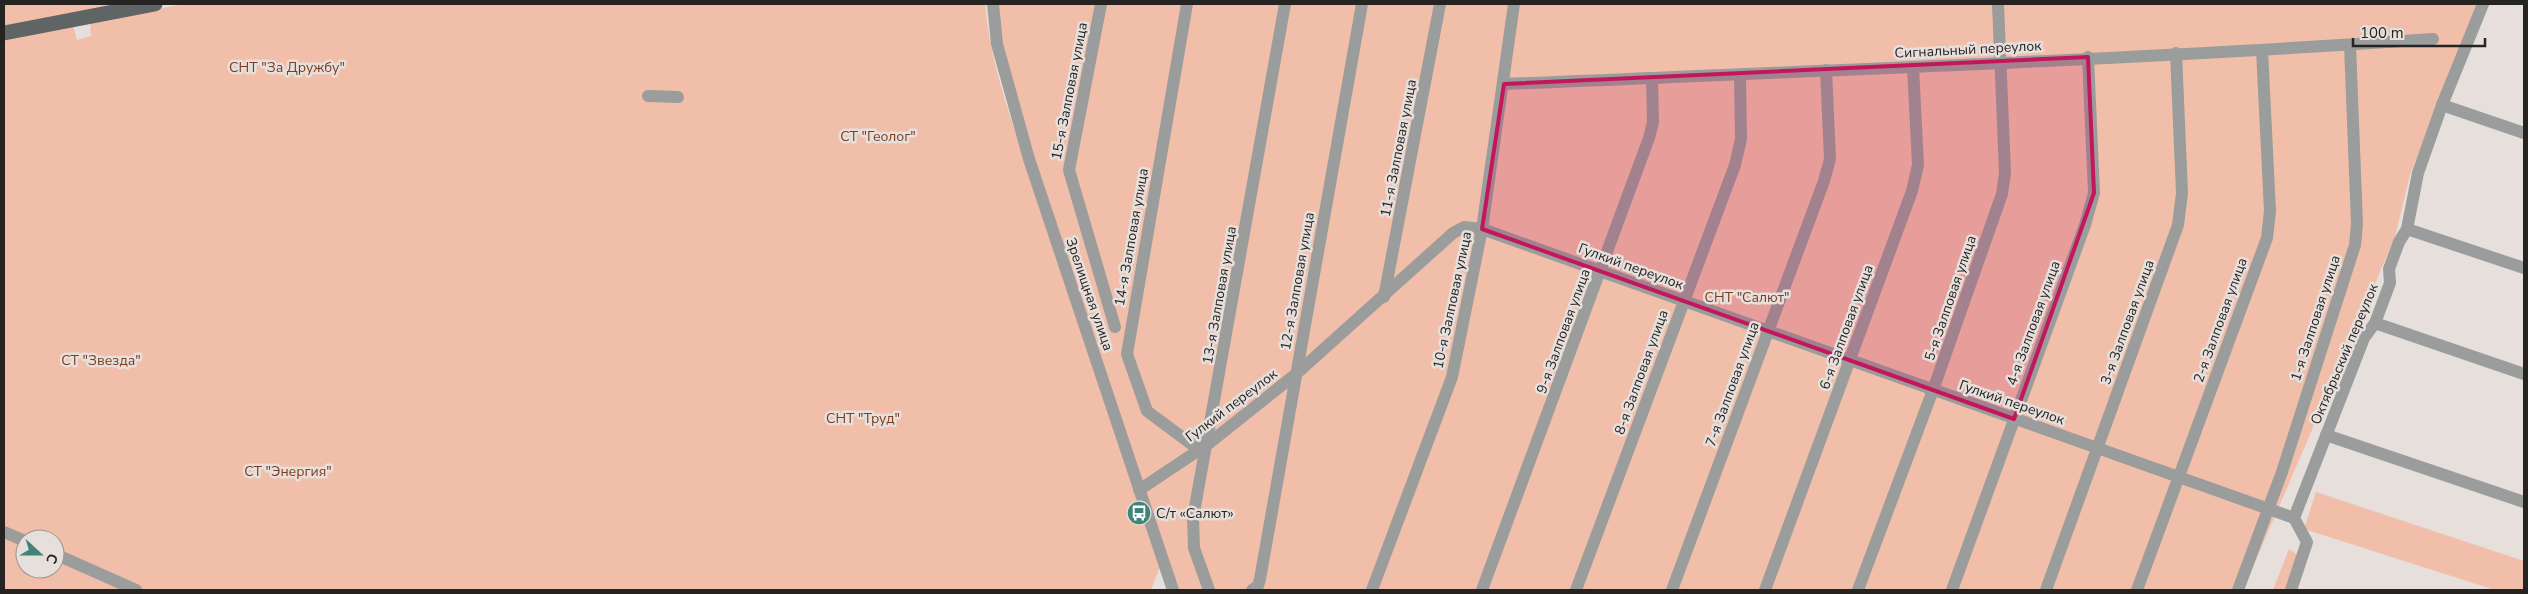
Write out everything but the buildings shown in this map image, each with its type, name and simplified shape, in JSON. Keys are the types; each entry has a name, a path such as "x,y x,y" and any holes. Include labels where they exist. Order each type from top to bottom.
{"main road":[{"path":"4,33 155,4"}],"street":[{"name":"Зрелищная улица","path":"993,4 997,44 1029,159 1173,590"},
{"name":"15-я Залповая улица","path":"1101,4 1069,170 1115,327"},
{"name":"14-я Залповая улица","path":"1187,4 1127,354 1147,411 1203,447"},
{"name":"13-я Залповая улица","path":"1209,590 1194,548 1193,518 1203,447 1285,4"},
{"name":"12-я Залповая улица","path":"1252,590 1258,586 1260,579 1362,4"},
{"name":"11-я Залповая улица","path":"1384,297 1440,4"},
{"name":"10-я Залповая улица","path":"1372,590 1452,377 1482,229 1514,4"},
{"name":"5-я Залповая улица","path":"1858,590 1933,390 2002,194 2005,173 1998,4"},
{"name":"Октябрьский переулок","path":"2294,518 2364,338 2375,324 2390,283 2389,269 2399,242 2407,228 2418,173 2442,105 2483,4"},
{"name":"Сигнальный переулок","path":"1504,84 2000,64 2088,57 2262,50 2433,39"},
{"name":"1-я Залповая улица","path":"2238,590 2282,472 2355,245 2357,224 2350,44"},
{"name":"2-я Залповая улица","path":"2137,590 2267,238 2270,211 2262,50"},
{"name":"3-я Залповая улица","path":"2046,590 2178,225 2182,193 2176,53"},
{"name":"4-я Залповая улица","path":"1952,590 2085,225 2094,193 2088,57"},
{"name":"6-я Залповая улица","path":"1765,590 1914,182 1918,165 1913,68"},
{"name":"7-я Залповая улица","path":"1672,590 1830,159 1826,70"},
{"name":"8-я Залповая улица","path":"1576,590 1734,165 1741,139 1740,74"},
{"name":"9-я Залповая улица","path":"1482,590 1654,122 1652,78"},
{"path":"648,96 678,97"},
{"path":"2442,105 2524,133"},
{"name":"Гулкий переулок","path":"1140,490 1203,447 1296,374 1384,297 1453,233 1464,227 1482,229 2294,518"},
{"path":"2407,228 2524,268"},
{"path":"2375,324 2524,374"},
{"path":"2326,435 2524,502"},
{"path":"2291,590 2308,542 2294,518"},
{"path":"65,558 136,590"}],"highlighted area":[{"path":"2088,57 2094,193 2014,419 1482,229 1504,84"}],"green space":[{"path":"4,4 127,4 4,29"},
{"path":"183,4 985,4 995,63 1012,121 1080,318 1160,566 1151,590 4,590 4,38 73,25 77,40 91,36 90,22"},
{"name":"СНТ \"Салют\"","path":"995,4 2478,4 2410,175 2395,237 2243,590 1178,590 1040,177 997,30"},
{"path":"2316,492 2524,561 2524,590 2495,590 2304,529"},
{"path":"2289,549 2301,557 2288,590 2273,590"}],"place":[{"name":"С/т «Салют»","path":"1139,513"}],"park label":[{"name":"СНТ \"За Дружбу\"","path":"287,67"},
{"name":"СТ \"Геолог\"","path":"878,136"},
{"name":"СТ \"Звезда\"","path":"101,360"},
{"name":"СНТ \"Труд\"","path":"863,418"},
{"name":"СТ \"Энергия\"","path":"288,471"}]}
